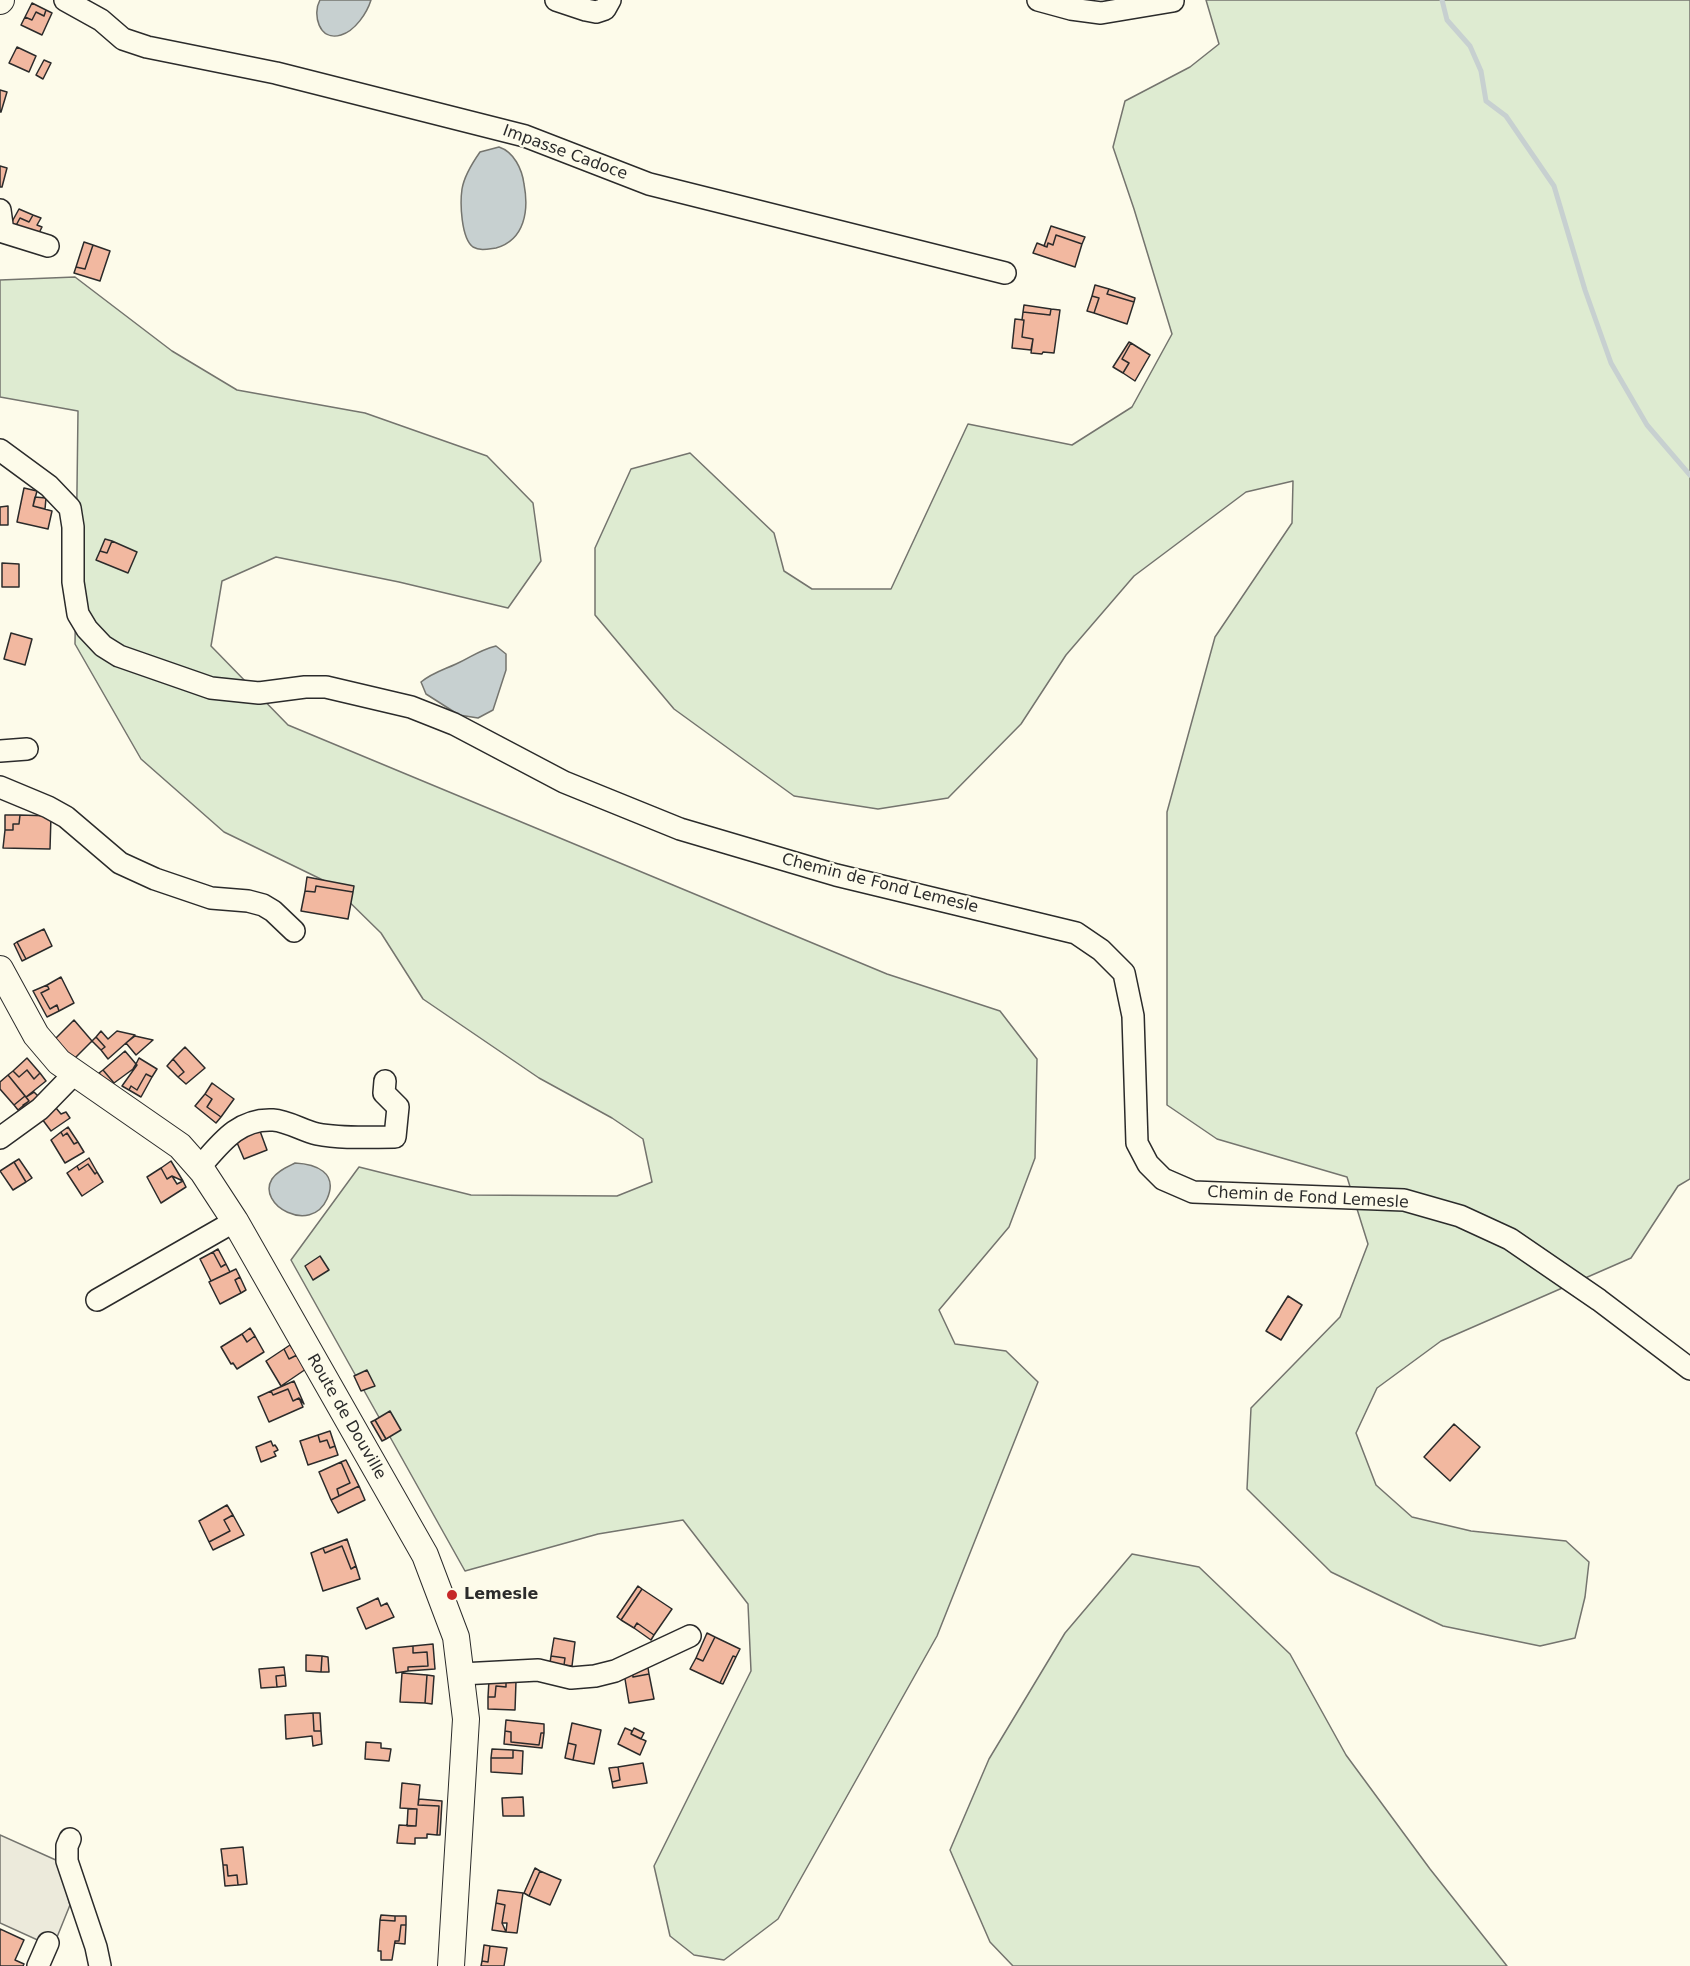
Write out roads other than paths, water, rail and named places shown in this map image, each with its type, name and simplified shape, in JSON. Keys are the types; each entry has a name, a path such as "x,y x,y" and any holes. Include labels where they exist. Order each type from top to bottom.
{"main road":[{"name":"Route de Douville","path":"0,969 36,1035 59,1062 180,1146 199,1168 235,1221 425,1555 456,1637 466,1719 450,1966"}],"street":[{"name":"Impasse Cadoce","path":"64,0 101,20 123,39 147,46 276,73 525,136 649,184 1005,273"},
{"path":"556,0 596,12 605,9 610,0"},
{"path":"1038,0 1071,9 1101,13 1173,1"},
{"path":"0,210 3,232 48,246"},
{"name":"Chemin de Fond Lemesle","path":"0,450 49,486 70,508 73,527 73,582 78,614 87,629 103,646 119,656 211,688 260,693 305,687 326,687 411,707 454,724 564,782 680,829 836,875 1076,933 1101,950 1124,973 1133,1016 1137,1143 1148,1164 1163,1179 1193,1192 1404,1200 1460,1215 1510,1239 1599,1300 1690,1369"},
{"path":"0,751 27,749"},
{"path":"0,787 66,817 120,863 155,879 211,898 248,901 263,905 273,911 294,931"},
{"path":"0,1138 40,1110 75,1073"},
{"path":"199,1168 232,1131 255,1122 274,1120 317,1134 357,1138 395,1137 398,1107 384,1093 385,1081"},
{"path":"97,1300 235,1221"},
{"path":"461,1674 538,1670 571,1678 595,1676 615,1671 690,1636"},
{"path":"70,1839 68,1861 100,1966"},
{"path":"39,1966 48,1943"}],"waterway":[{"path":"1442,0 1447,20 1470,46 1481,71 1486,101 1506,116 1554,186 1585,290 1611,363 1647,425 1690,475"}],"place":[{"name":"Lemesle","path":"452,1595"}]}
